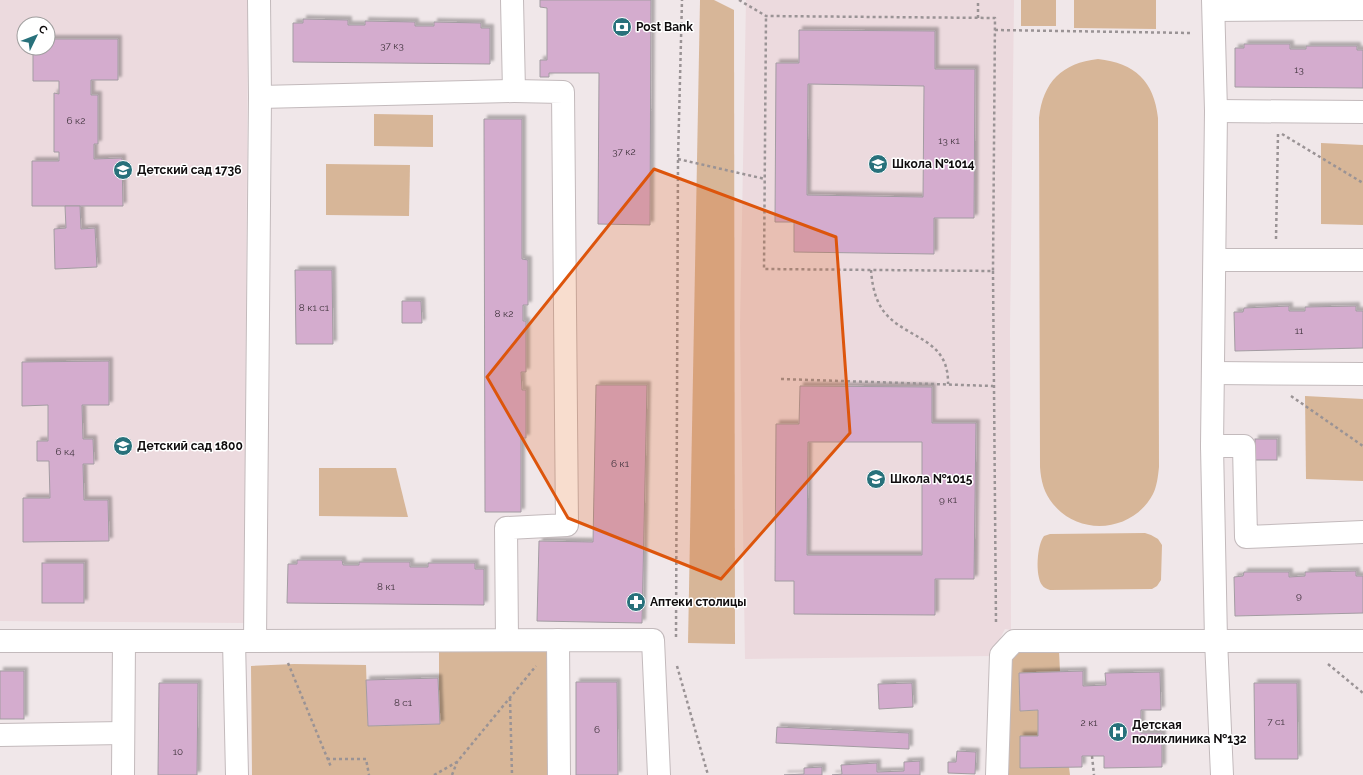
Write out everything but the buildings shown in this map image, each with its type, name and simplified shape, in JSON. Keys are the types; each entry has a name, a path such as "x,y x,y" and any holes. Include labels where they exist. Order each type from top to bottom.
{"lane":[{"path":"237,775 245,641 260,97 258,0"},
{"path":"512,0 514,91"},
{"path":"1222,775 1216,640 1212,446 1216,111 1214,5 1363,9"},
{"path":"260,97 514,91 563,92 567,525 506,528 508,640"},
{"path":"1216,111 1363,112"},
{"path":"1215,260 1363,260"},
{"path":"1213,373 1363,374"},
{"path":"1212,446 1244,446 1246,536 1363,532"},
{"path":"558,640 558,775"},
{"path":"0,641 653,640 659,775"},
{"path":"123,775 124,641"},
{"path":"997,775 1001,655 1014,641 1363,641"},
{"path":"0,735 123,733"}],"path":[{"path":"676,645 678,159 682,0"},
{"path":"740,0 766,16 995,18 993,386 996,623"},
{"path":"978,0 978,18"},
{"path":"766,16 764,269 993,271"},
{"path":"995,30 1214,34"},
{"path":"1276,260 1278,132 1363,183"},
{"path":"678,159 765,179"},
{"path":"871,270 872,284 876,299 885,313 898,324 924,340 935,350 944,361 948,373 948,384"},
{"path":"1258,373 1363,446"},
{"path":"781,379 993,386"},
{"path":"288,640 288,664 331,767"},
{"path":"452,775 457,762 558,640"},
{"path":"1302,641 1363,693"},
{"path":"654,662 676,661 708,775"},
{"path":"510,698 512,775"},
{"path":"1092,756 1094,775"},
{"path":"327,759 366,759 369,775"},
{"path":"434,775 457,762"}],"highlighted area":[{"path":"654,169 836,237 850,433 721,579 568,518 487,377"}],"shaded area":[{"path":"0,0 248,0 244,623 0,621"},
{"path":"700,0 714,0 734,10 735,644 688,643"},
{"path":"746,0 1014,0 1010,330 1011,630 1005,629 991,656 745,659 740,327"},
{"path":"1021,0 1056,0 1056,26 1021,26"},
{"path":"1074,0 1156,0 1156,29 1074,28"},
{"path":"1098,59 1111,61 1122,65 1140,76 1147,84 1152,94 1156,105 1158,118 1159,467 1153,494 1144,507 1133,516 1120,523 1106,526 1077,522 1064,515 1047,496 1042,482 1040,467 1039,118 1041,105 1045,94 1056,76 1074,65 1085,61"},
{"path":"374,114 433,115 433,147 374,146"},
{"path":"1321,143 1363,145 1363,225 1321,224"},
{"path":"326,164 410,165 409,216 326,215"},
{"path":"1305,396 1363,399 1363,481 1306,479"},
{"path":"319,468 396,468 408,517 319,516"},
{"path":"1145,533 1158,539 1162,545 1161,580 1157,586 1152,589 1050,590 1042,585 1038,574 1038,553 1044,536 1050,534"},
{"path":"550,650 547,775 252,775 251,666 294,664 366,665 368,726 439,724 439,652"},
{"path":"1059,651 1060,672 1019,673 1020,711 1038,710 1038,736 1020,736 1020,768 1069,767 1070,775 1005,775 1007,665 1014,655 1019,652"}],"place":[{"name":"Post Bank","path":"622,27"},
{"name":"Школа №1014","path":"878,164"},
{"name":"Детский сад 1736","path":"123,170"},
{"name":"Детский сад 1800","path":"123,446"},
{"name":"Школа №1015","path":"876,479"},
{"name":"Аптеки столицы","path":"636,602"},
{"name":"Детская поликлиника №132","path":"1118,732"}]}
